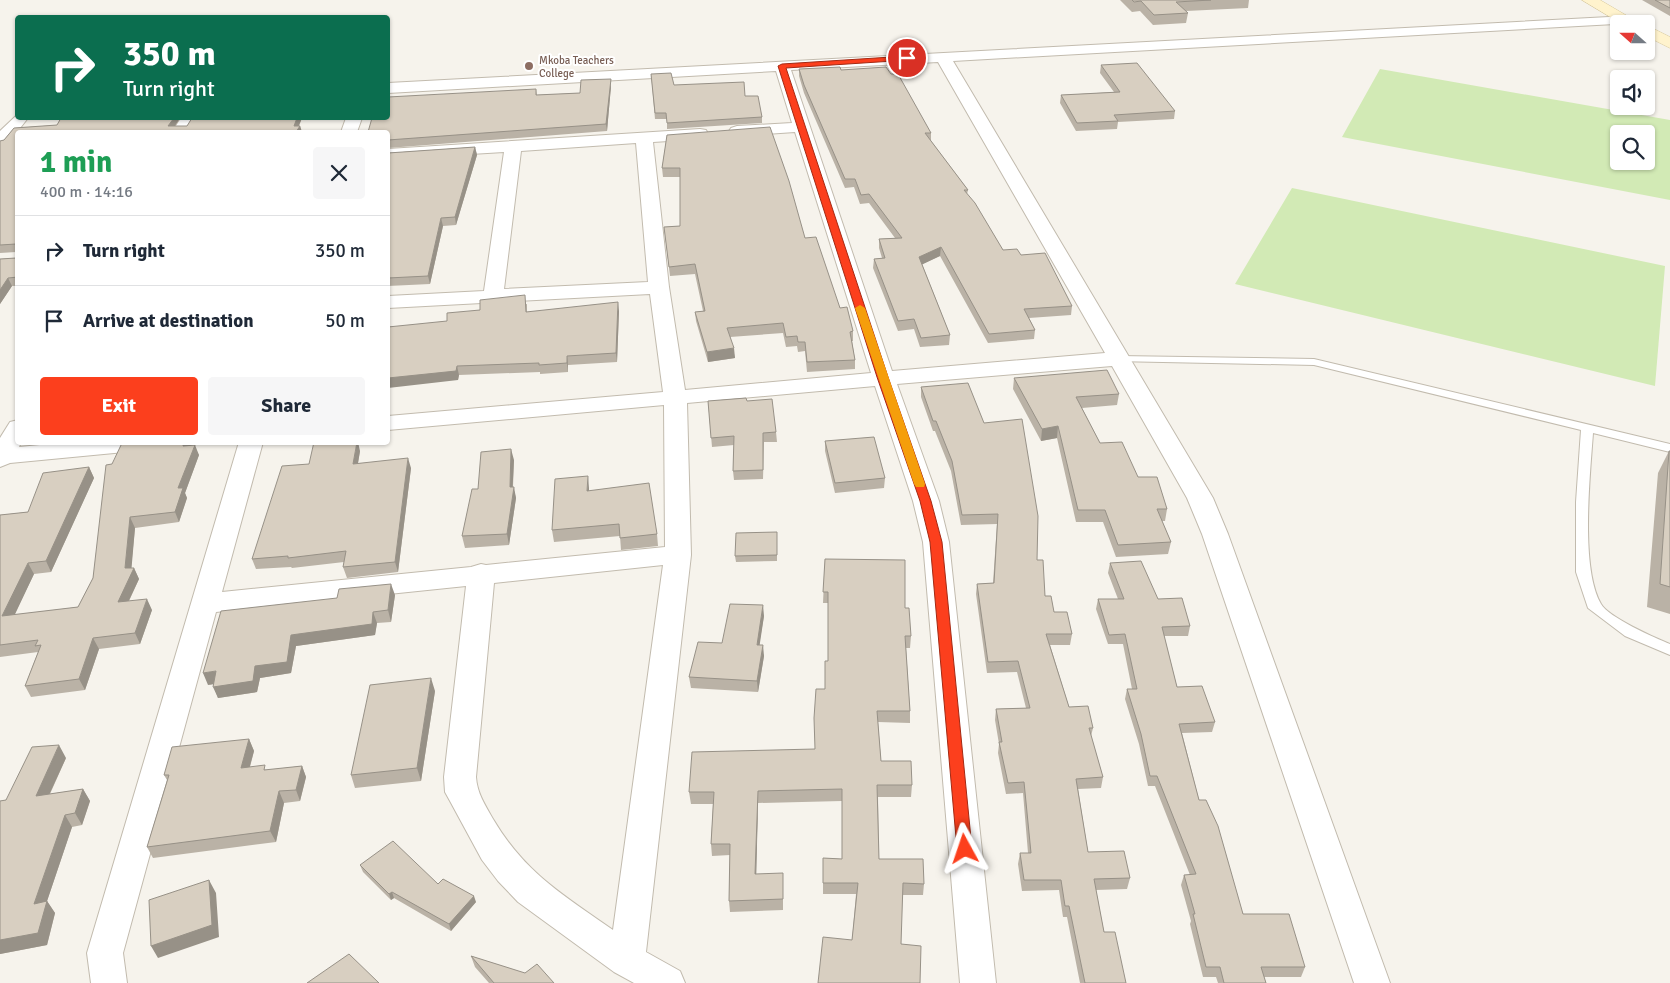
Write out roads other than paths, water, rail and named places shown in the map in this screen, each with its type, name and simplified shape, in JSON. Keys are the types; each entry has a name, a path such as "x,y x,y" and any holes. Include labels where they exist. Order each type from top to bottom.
{"street":[{"path":"1589,0 1618,15"},
{"path":"390,88 942,56 1610,23"},
{"path":"1655,35 1669,42"},
{"path":"942,56 1200,498 1210,521 1372,983"},
{"path":"782,66 882,377 926,501 936,542 978,983"},
{"path":"0,142 15,113"},
{"path":"390,154 802,127"},
{"path":"627,960 678,556 675,399 659,287 644,138"},
{"path":"493,296 513,146"},
{"path":"390,302 659,287"},
{"path":"390,423 675,399 882,377 1118,359"},
{"path":"1,458 15,432"},
{"path":"1,458 127,445"},
{"path":"109,983 105,953 251,445"},
{"path":"206,603 481,574 678,556"},
{"path":"481,574 460,778 461,792 494,850 510,871 530,891 627,960 667,983"}],"lane":[{"path":"1118,359 1314,362 1670,448"},
{"path":"1587,428 1582,502 1583,572 1595,608 1630,632 1670,650"}],"place":[{"name":"Mkoba Teachers College","path":"529,66"}]}
